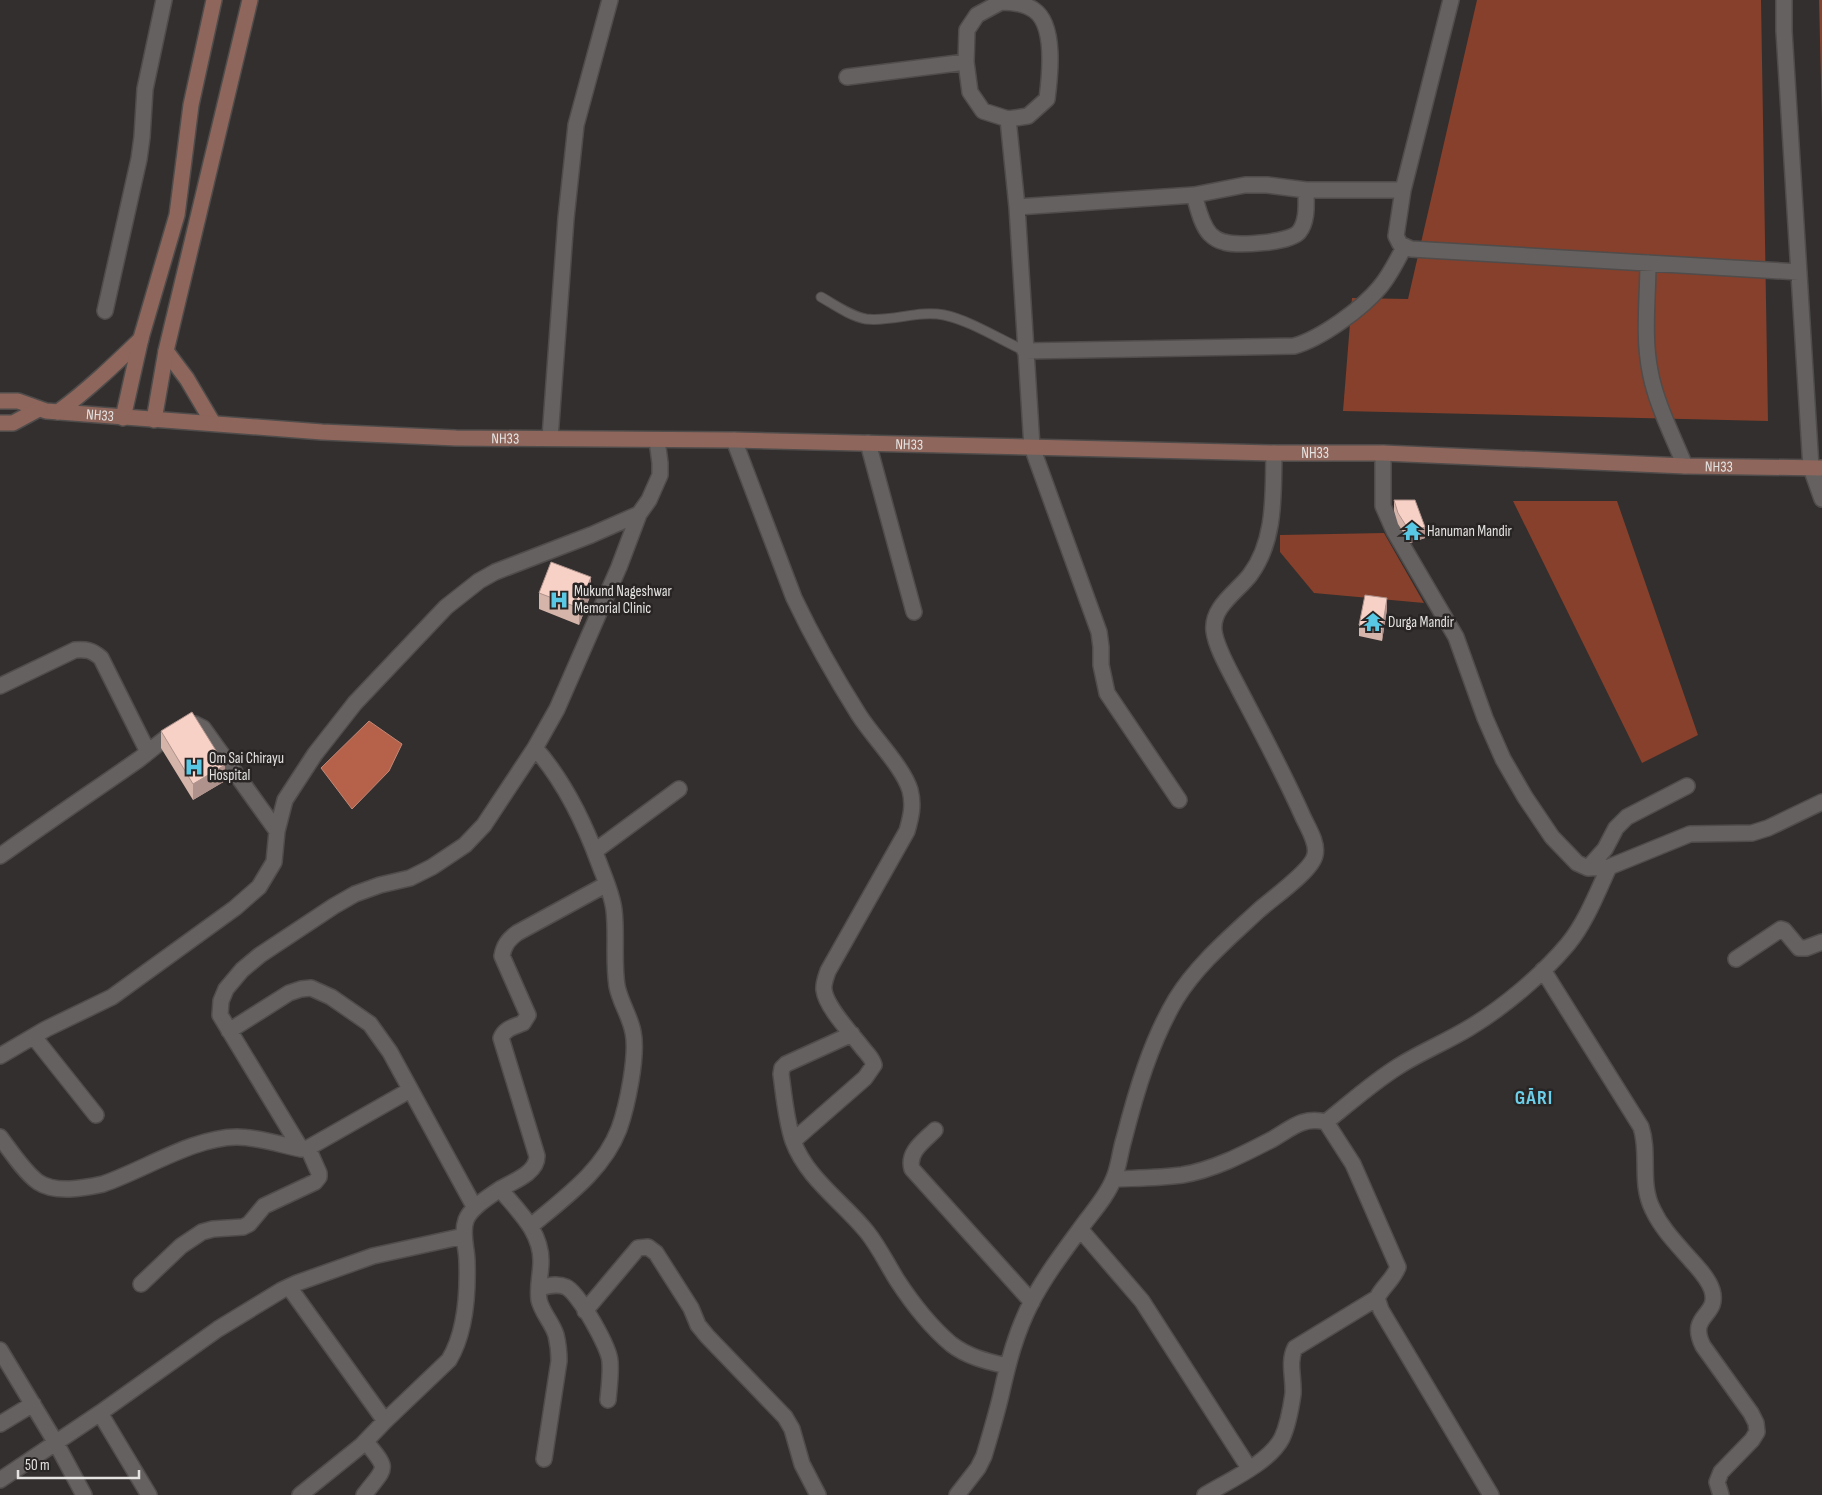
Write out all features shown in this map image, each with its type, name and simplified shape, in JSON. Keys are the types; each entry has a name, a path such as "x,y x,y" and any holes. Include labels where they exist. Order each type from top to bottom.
{"main road":[{"path":"123,418 141,338 177,215 191,105 214,0"},
{"path":"154,420 166,351 250,0"},
{"path":"58,412 105,374 141,338"},
{"path":"166,351 195,391 213,423"},
{"name":"NH33","path":"0,401 18,402 58,412 123,418 389,436 868,442 1274,453 1383,453 1685,466 1817,468"},
{"path":"0,423 14,423 40,409"}],"street":[{"path":"105,311 139,159 145,89 164,0"},
{"path":"550,438 566,218 576,125 610,0"},
{"path":"1450,0 1403,190 1396,236 1397,241 1404,247 1411,249 1799,272"},
{"path":"1784,0 1784,30 1799,272 1817,468 1822,499"},
{"path":"1001,1 1017,2 1035,11 1046,26 1051,63 1047,99 1028,116 1008,119 983,111 970,92 966,62 967,30 977,15 1001,1"},
{"path":"847,77 966,62"},
{"path":"1008,119 1016,207 1032,447 1099,632 1101,665 1107,693 1179,800"},
{"path":"1016,207 1194,195 1245,185 1267,185 1306,190 1403,190"},
{"path":"1194,195 1206,229 1211,236 1224,242 1254,243 1287,239 1299,233 1305,219 1306,190"},
{"path":"1025,351 1294,346 1303,344 1322,334 1371,297 1387,278 1404,247"},
{"path":"1648,263 1647,350 1650,372 1656,394 1685,466"},
{"path":"140,1284 181,1246 202,1232 212,1229 243,1227 249,1224 264,1206 315,1182 319,1177 304,1148 228,1032 220,1015 220,1001 226,989 242,970 260,955 355,894 380,885 410,878 449,857 465,845 484,825 535,748 565,694 640,514 660,475 657,440"},
{"path":"734,440 794,598 806,623 830,668 860,716 905,777 912,803 911,816 906,831 828,971 825,981 824,991 828,1000 872,1058 874,1065 864,1078 793,1141"},
{"path":"868,442 914,612"},
{"path":"958,1495 978,1468 984,1456 1007,1366 1016,1338 1032,1302 1114,1180 1124,1138 1149,1058 1176,1000 1202,966 1260,910 1302,873 1312,862 1316,854 1312,835 1291,788 1230,671 1214,632 1214,622 1219,610 1249,576 1260,559 1266,544 1271,520 1274,453"},
{"path":"1383,453 1383,506 1394,531 1456,637 1485,718 1503,759 1525,797 1552,837 1577,863 1588,868 1609,867 1690,834 1752,833 1768,828 1822,802"},
{"path":"0,1056 112,997 259,887 274,862 277,831 285,800 315,754 355,702 460,595 495,572 592,535 640,514"},
{"path":"0,686 75,650 94,651 101,658 148,752"},
{"path":"0,856 187,725 195,724 203,728 277,831"},
{"path":"531,1226 586,1180 598,1166 619,1130 628,1096 633,1060 633,1032 617,986 614,910 607,884 583,822 567,792 535,748"},
{"path":"1588,868 1604,849 1620,822 1687,786"},
{"path":"595,851 679,790"},
{"path":"1326,1122 1394,1069 1471,1027 1511,998 1543,970 1568,944 1579,928 1609,867"},
{"path":"300,1495 366,1442 384,1421 441,1368 454,1352 463,1325 467,1260 464,1236 467,1218 475,1208 500,1189 531,1170 537,1162 537,1156 502,1044 504,1032 523,1023 528,1015 504,964 502,956 503,947 517,933 607,884"},
{"path":"1736,959 1781,929 1786,932 1799,948 1806,948 1822,942"},
{"path":"1543,970 1642,1127 1646,1140 1644,1168 1651,1208 1660,1225 1704,1276 1712,1290 1713,1300 1711,1308 1698,1326 1698,1336 1703,1346 1751,1412 1756,1423 1757,1432 1752,1440 1721,1472 1717,1482 1720,1495"},
{"path":"228,1032 289,993 312,988 331,997 370,1024 390,1052 475,1208"},
{"path":"852,1034 786,1064 782,1068 787,1115 793,1141 817,1180 867,1232 907,1294 937,1330 961,1352 982,1360 1007,1366"},
{"path":"34,1037 96,1115"},
{"path":"0,1137 38,1182 55,1188 86,1187 104,1184 202,1144 222,1138 238,1137 304,1148 410,1090"},
{"path":"1114,1180 1184,1175 1247,1152 1303,1121 1318,1120 1326,1122 1352,1164 1398,1267 1394,1277 1382,1288 1377,1298 1295,1348 1291,1356 1293,1393 1287,1424 1281,1439 1262,1460 1205,1495"},
{"path":"935,1130 912,1155 910,1162 912,1169 1032,1302"},
{"path":"500,1189 531,1226 535,1234 541,1259 539,1299 555,1334 559,1361 544,1459"},
{"path":"1080,1229 1142,1301 1249,1468"},
{"path":"0,1480 100,1413 218,1329 289,1287 373,1256 464,1236"},
{"path":"585,1311 638,1248 648,1247 656,1253 707,1336 785,1417 792,1429 802,1464 818,1495"},
{"path":"539,1288 556,1284 567,1287 574,1293 606,1346 610,1360 608,1400"},
{"path":"289,1287 384,1421"},
{"path":"1377,1298 1381,1310 1491,1495"},
{"path":"0,1350 56,1443 84,1495"},
{"path":"0,1424 32,1404"},
{"path":"100,1413 149,1495"},
{"path":"364,1495 383,1469 383,1463 366,1442"}],"lane":[{"path":"822,297 841,309 866,319 912,315 943,315 958,319 1025,351"}],"shaded area":[{"path":"1477,0 1761,0 1768,421 1343,411 1352,298 1408,299"},
{"path":"1819,0 1822,0 1822,121"},
{"path":"1513,501 1617,501 1698,735 1642,763"},
{"path":"1384,533 1424,603 1314,593 1280,552 1280,535"},
{"path":"369,721 402,744 389,771 352,809 321,768"}],"building":[{"path":"1394,500 1415,500 1425,527 1410,532 1398,513"},
{"path":"551,562 591,577 579,608 539,593"},
{"name":"Durga Mandir","path":"1365,595 1387,598 1382,630 1359,625"},
{"path":"192,712 225,765 193,784 161,731"}],"place":[{"name":"Hanuman Mandir","path":"1412,531"},
{"name":"Mukund Nageshwar Memorial Clinic","path":"559,600"},
{"name":"Durga Mandir","path":"1373,622"},
{"name":"Om Sai Chirayu Hospital","path":"194,767"}],"district":[{"name":"GĀRI","path":"1534,1097"}]}
